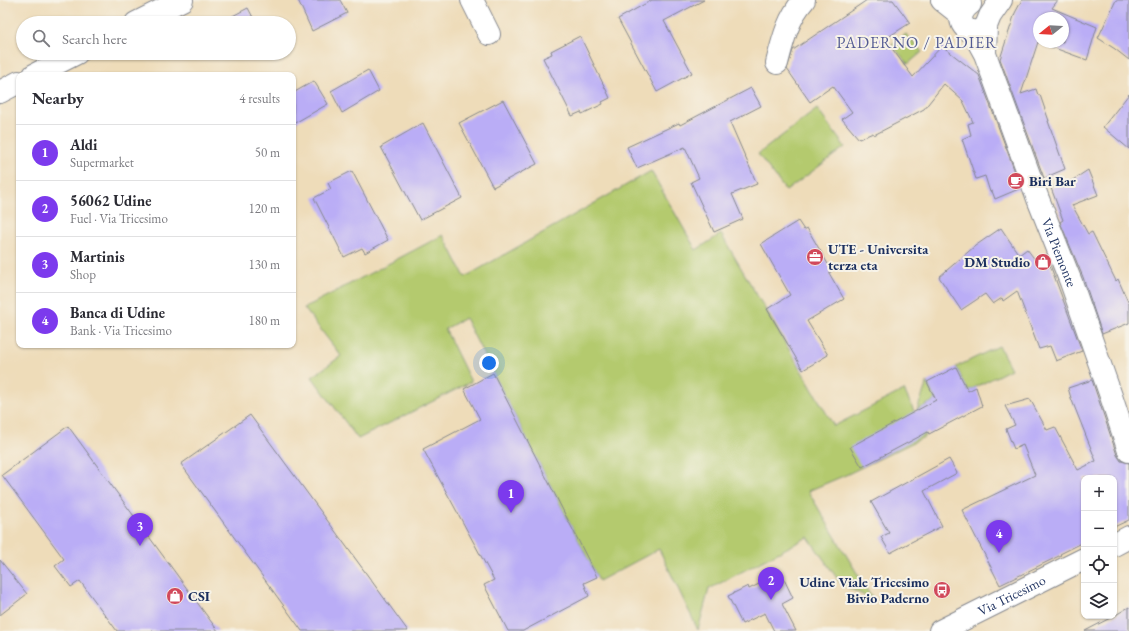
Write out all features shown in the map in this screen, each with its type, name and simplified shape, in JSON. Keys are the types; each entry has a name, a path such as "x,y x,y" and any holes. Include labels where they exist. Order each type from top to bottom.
{"street":[{"path":"150,16 182,0"},
{"path":"472,0 488,34"},
{"path":"777,63 792,16 804,0"},
{"path":"942,0 978,11"},
{"name":"Via Piemonte","path":"978,11 985,54 1038,199 1071,282 1129,451"},
{"path":"40,72 63,60"},
{"path":"0,92 16,84"},
{"path":"1117,543 1129,537"},
{"name":"Via Tricesimo","path":"940,631 1081,561"}],"green space":[{"path":"906,34 922,52 908,64 892,45"},
{"path":"817,109 845,147 786,191 758,154"},
{"path":"651,171 696,250 721,234 834,426 904,390 926,436 848,474 808,491 873,600 841,584 808,537 709,589 698,630 659,549 599,581 465,318 445,329 471,382 358,439 312,377 341,356 304,308 443,235 465,277"},
{"path":"999,346 1011,369 968,391 956,367"},
{"path":"927,382 936,400 917,410"}],"building":[{"path":"298,0 340,0 347,13 312,31"},
{"path":"652,0 704,0 664,21 692,73 657,92 618,19"},
{"path":"867,0 893,0 910,23 885,39 913,77 942,46 979,75 1021,188 995,199 992,191 990,192 985,176 976,179 962,139 971,135 968,124 973,122 963,101 944,84 924,109 874,135 873,133 859,139 842,119 852,112 833,86 810,102 787,69 793,50"},
{"path":"1022,0 1058,0 1052,8 1061,12 1033,12 1033,48 1036,48 1021,94 1036,89 1038,95 1040,95 1065,169 1044,178 1000,59 1015,13"},
{"path":"1116,0 1129,0 1129,60 1098,38"},
{"path":"248,8 252,16 233,16"},
{"path":"1069,15 1097,27 1087,60 1054,48 1069,48"},
{"path":"580,36 610,98 602,102 603,104 582,114 581,112 572,116 543,58 552,54 551,51"},
{"path":"368,70 379,91 342,113 331,91"},
{"path":"314,81 328,104 296,122 296,91"},
{"path":"751,88 761,106 730,122 757,184 732,194 743,219 714,232 691,182 699,178 685,147 637,168 627,147 679,123 680,125"},
{"path":"1129,94 1129,149 1103,127"},
{"path":"503,100 537,164 493,187 459,123"},
{"path":"423,123 462,198 420,220 381,147"},
{"path":"1088,170 1098,195 1072,205 1088,234 1092,232 1116,281 1118,279 1129,304 1129,323 1102,334 1083,277 1060,222 1063,220 1051,188 1060,184 1062,187"},
{"path":"352,171 388,240 365,253 362,248 344,257 314,198 331,189 328,183"},
{"path":"798,221 804,230 807,228 832,271 829,273 844,299 807,321 828,355 803,370 767,309 790,295 761,244"},
{"path":"1001,228 1019,255 1027,249 1036,261 1046,254 1082,351 1056,361 1050,346 1039,349 1017,291 1003,301 1002,298 993,304 985,294 961,310 939,277 975,246"},
{"path":"956,367 968,391 976,387 982,406 929,434 928,432 862,467 850,447 936,400 927,382"},
{"path":"493,373 597,577 584,583 589,596 523,631 508,631 484,585 494,580 423,449 480,419 464,389"},
{"path":"1092,380 1117,455 1121,461 1129,463 1129,520 1117,526 1117,475 1081,475 1081,544 1000,585 962,510 1035,475 1023,445 1014,449 1006,429 1015,425 1005,406 1030,399 1047,430 1055,427 1078,470 1096,461 1068,388"},
{"path":"250,415 408,631 302,631 181,464"},
{"path":"68,426 218,631 117,631 80,581 71,587 55,566 64,559 2,475"},
{"path":"949,459 957,473 924,491 942,526 890,553 881,537 889,533 871,502"},
{"path":"0,560 27,594 0,615"},
{"path":"781,573 793,598 782,604 796,631 774,631 765,613 742,624 728,596 748,586 749,589"},
{"path":"1129,607 1129,631 1085,631 1108,619 1117,619 1117,614"}],"place":[{"name":"Biri Bar","path":"1016,181"},
{"name":"UTE - Universita terza eta","path":"815,257"},
{"name":"DM Studio","path":"1043,262"},
{"name":"Aldi","path":"511,513"},
{"name":"Martinis","path":"140,546"},
{"name":"Banca di Udine","path":"999,553"},
{"name":"Udine Viale Tricesimo Bivio Paderno","path":"942,590"},
{"name":"CSI","path":"175,596"},
{"name":"56062 Udine","path":"771,600"}],"district":[{"name":"PADERNO / PADIER","path":"917,42"}]}
